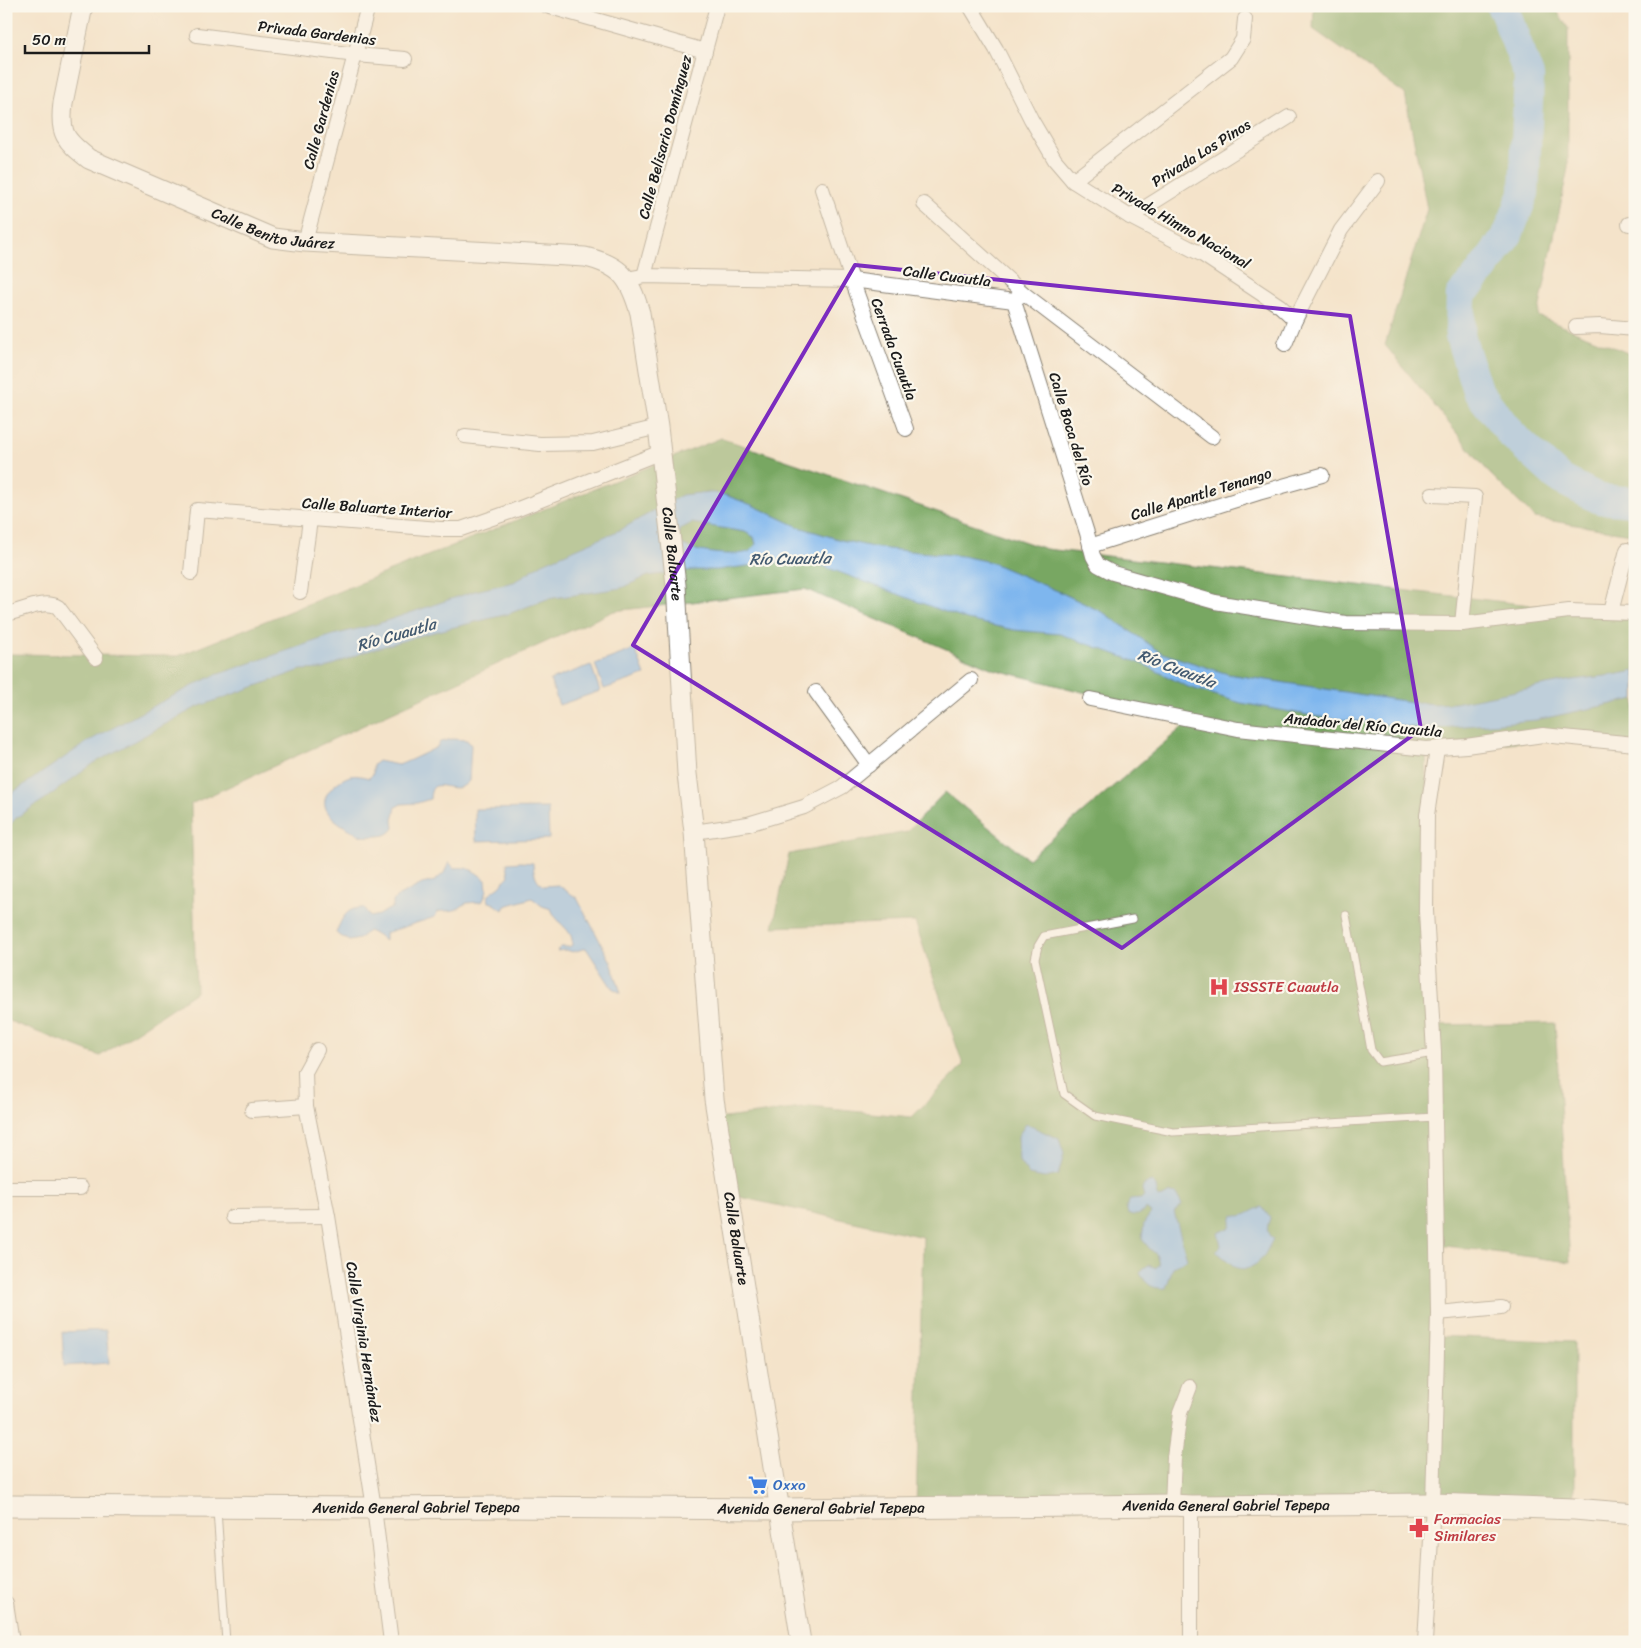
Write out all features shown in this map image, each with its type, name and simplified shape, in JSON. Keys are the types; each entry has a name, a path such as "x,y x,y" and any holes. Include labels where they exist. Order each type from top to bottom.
{"main road":[{"name":"Avenida General Gabriel Tepepa","path":"6,1506 779,1509 1433,1504 1574,1509 1635,1514"}],"street":[{"name":"Calle Benito Juárez","path":"84,6 61,119 64,134 74,147 89,159 272,238 305,242 584,257 602,261 636,278"},
{"name":"Calle Gardenias","path":"305,242 368,6"},
{"path":"548,6 705,51"},
{"name":"Calle Belisario Domínguez","path":"636,278 718,6"},
{"name":"Privada Himno Nacional","path":"970,6 996,50 1031,119 1055,160 1073,181 1130,217 1203,255 1280,306 1295,320"},
{"path":"1073,181 1231,58 1243,39 1245,19"},
{"name":"Privada Gardenias","path":"197,35 356,55 404,59"},
{"name":"Privada Los Pinos","path":"1130,217 1289,117"},
{"path":"1285,344 1295,320 1341,230 1378,181"},
{"name":"Cerrada Cuautla","path":"822,189 852,280 906,429"},
{"path":"924,204 1018,297"},
{"name":"Calle Cuautla","path":"636,278 852,280 1018,297 1212,437"},
{"name":"Calle Baluarte","path":"636,278 635,295 640,313 658,427 676,585 687,774 694,832 714,1099 801,1642"},
{"name":"Calle Boca del Río","path":"1018,297 1090,546 1098,566 1113,573 1224,604 1345,623 1462,624"},
{"path":"1576,327 1600,326 1635,329"},
{"path":"465,436 540,444 593,443 658,427"},
{"name":"Calle Baluarte Interior","path":"191,573 196,510 310,520 461,529 513,511 661,452"},
{"name":"Calle Apantle Tenango","path":"1090,546 1258,493 1322,475"},
{"path":"1432,495 1475,497 1462,624 1569,611 1635,612"},
{"path":"300,592 310,520"},
{"path":"1611,612 1626,550"},
{"path":"6,614 44,604 52,604 58,607 96,658"},
{"path":"694,832 748,824 804,807 842,787 971,680"},
{"path":"816,692 869,765"},
{"name":"Andador del Río Cuautla","path":"1090,699 1238,730 1437,749 1542,735 1635,744"},
{"path":"1424,1642 1433,1504 1438,1313 1436,1117 1426,911 1427,815 1437,749"},
{"name":"Calle Virginia Hernández","path":"316,1050 306,1072 306,1106 328,1216 374,1508 391,1642"},
{"path":"252,1110 306,1106"},
{"path":"6,1188 80,1188"},
{"path":"232,1217 328,1216"},
{"path":"1438,1313 1502,1308"},
{"path":"1190,1387 1180,1413 1174,1456 1181,1506 1191,1642"},
{"path":"6,1604 12,1642"}],"lane":[{"path":"1346,915 1371,1050 1380,1062 1434,1053"},
{"path":"1133,919 1044,936 1038,946 1035,960 1064,1094 1095,1116 1173,1132 1436,1117"},
{"path":"217,1507 226,1642"}],"highlighted area":[{"path":"855,265 1350,316 1421,729 1122,948 633,645"}],"green space":[{"path":"1314,6 1554,6 1568,28 1568,168 1538,316 1635,356 1635,535 1535,518 1490,474 1385,345 1427,209 1405,94 1313,29"},
{"path":"721,438 1046,549 1635,617 1635,742 1575,738 1426,749 1433,1025 1555,1023 1570,1262 1438,1245 1438,1336 1574,1342 1574,1509 916,1508 923,1237 730,1195 717,1119 810,1107 912,1117 963,1065 915,922 773,927 789,854 907,832 945,792 1028,859 1191,720 993,669 805,589 614,611 191,804 196,992 100,1056 6,1020 6,654 178,656"}],"water":[{"name":"Río Cuautla","path":"709,492 725,495 752,505 799,527 841,540 877,548 962,556 990,562 1104,613 1162,653 1228,674 1434,704 1455,703 1572,680 1635,671 1635,699 1536,720 1440,728 1411,727 1319,717 1241,703 1188,687 1143,664 1060,634 1014,630 967,620 820,565 796,562 762,564 648,576 621,588 547,599 508,614 422,635 361,653 324,669 301,670 197,707 94,763 17,817 6,829 6,797 89,741 213,676 333,635 374,625 475,591 514,582 543,563 620,530 682,495","holes":["692,523 745,532 754,537 756,544 748,552 731,554 698,550 680,543 676,538 680,529"]},
{"path":"635,649 645,675 604,689 595,664"},
{"path":"591,665 600,691 559,705 550,680"},
{"path":"452,739 467,740 471,745 469,781 457,788 434,787 431,791 430,799 417,803 401,804 396,807 393,820 394,828 388,834 360,835 335,820 326,809 326,797 330,790 345,778 356,775 369,778 373,774 373,765 378,761 398,765 437,747 440,742"},
{"path":"548,808 549,839 476,841 475,809"},
{"path":"449,862 454,868 471,870 486,880 487,890 483,901 467,903 455,910 437,912 435,917 385,933 385,941 378,935 368,931 359,939 349,941 336,933 343,918 353,909 364,908 370,917 378,915 393,907 393,901 397,897 422,884 435,881 444,873"},
{"path":"507,863 533,863 535,876 543,886 558,885 577,898 611,962 621,993 612,988 586,948 573,952 566,950 557,951 561,947 572,945 572,937 551,909 542,906 532,898 505,906 503,910 489,902 488,897 490,893 509,876"},
{"path":"1026,1124 1059,1139 1064,1154 1058,1175 1045,1178 1029,1175 1019,1161 1018,1136"},
{"path":"1152,1182 1156,1186 1158,1198 1170,1193 1176,1194 1182,1205 1174,1212 1187,1259 1173,1267 1166,1288 1157,1288 1150,1285 1140,1273 1149,1265 1156,1268 1159,1264 1156,1254 1142,1239 1144,1223 1151,1213 1146,1209 1140,1214 1133,1215 1128,1213 1126,1207 1130,1200 1141,1199 1144,1196 1142,1189 1145,1184"},
{"path":"1262,1207 1270,1218 1267,1229 1273,1239 1259,1262 1243,1270 1235,1267 1216,1251 1221,1245 1218,1233 1230,1227 1233,1215 1241,1216"},
{"path":"106,1330 109,1363 64,1366 62,1332"}],"waterway":[{"path":"1501,6 1529,76 1524,193 1508,234 1480,273 1461,295 1460,336 1477,390 1511,434 1560,479 1600,499 1635,502"}],"place":[{"name":"ISSSTE Cuautla","path":"1219,987"},
{"name":"Oxxo","path":"758,1485"},
{"name":"Farmacias Similares","path":"1419,1528"}]}
